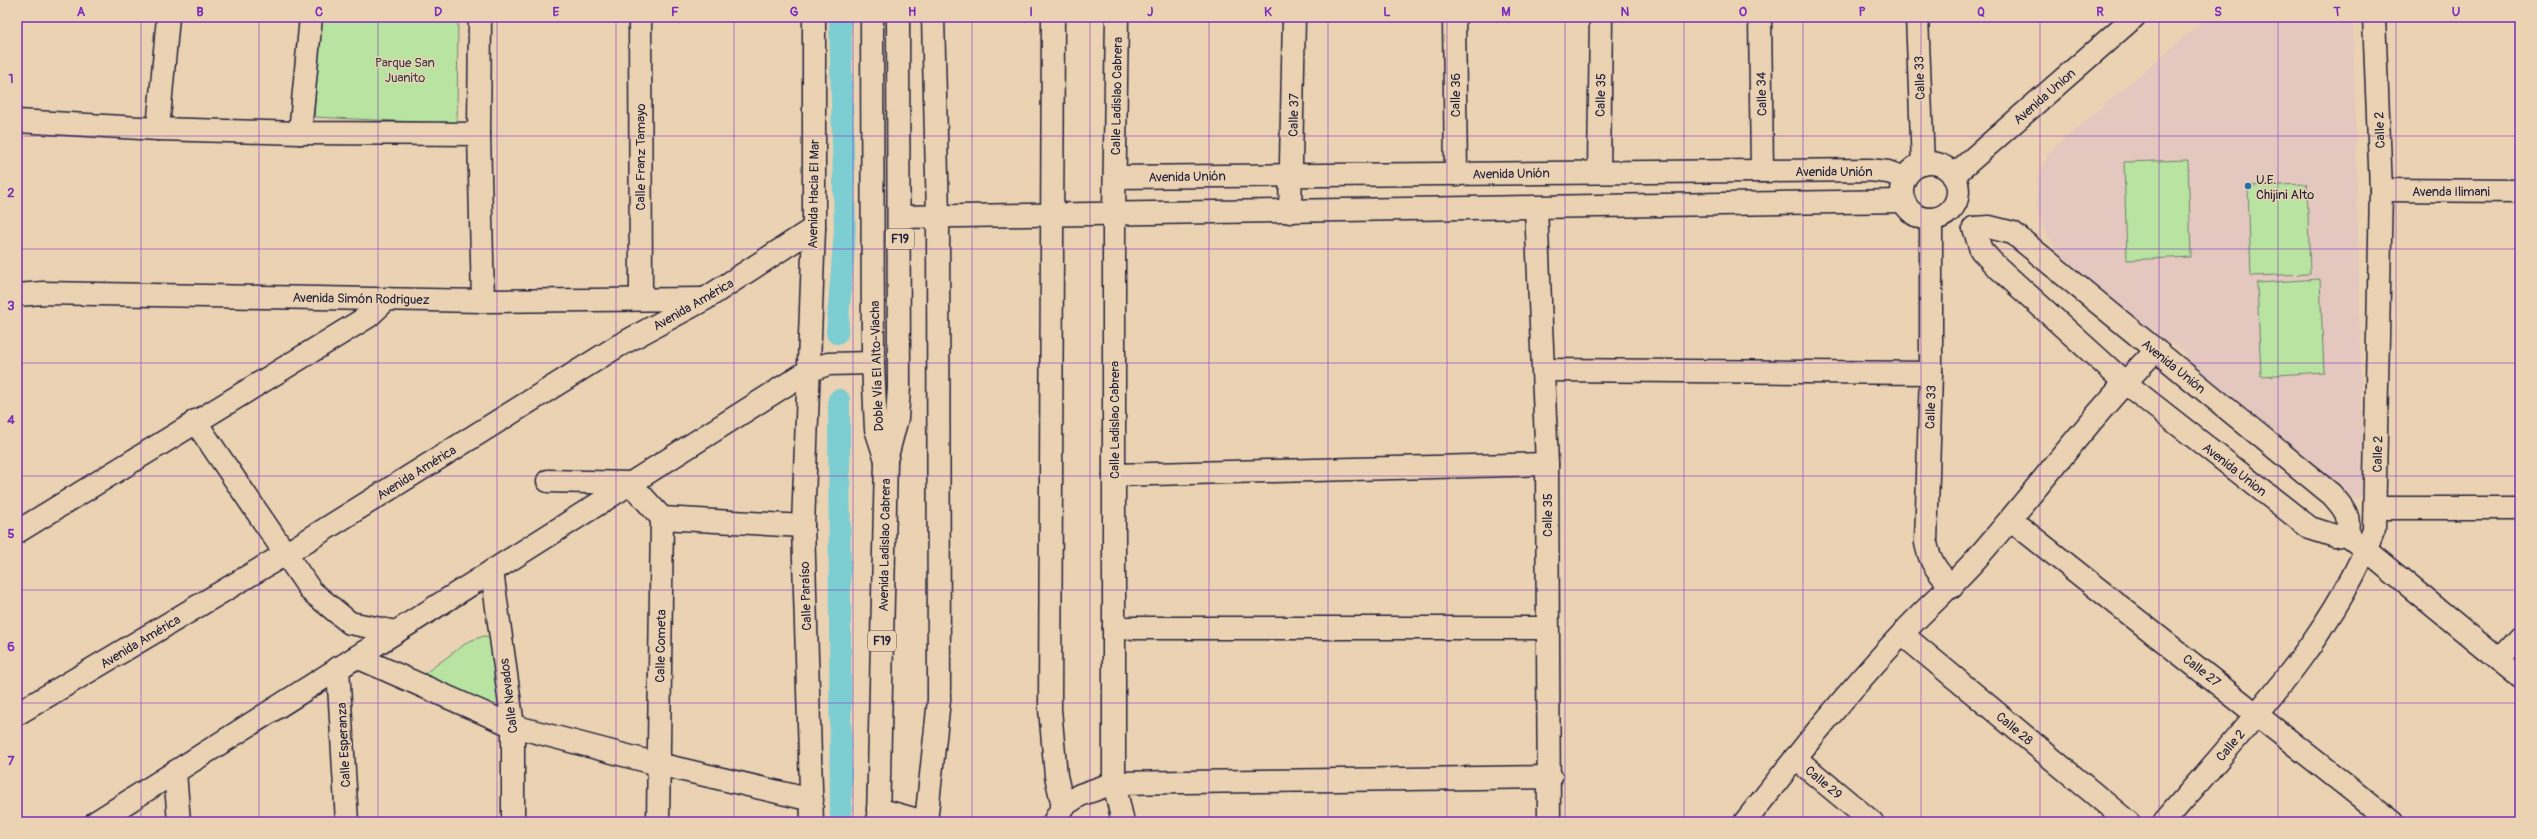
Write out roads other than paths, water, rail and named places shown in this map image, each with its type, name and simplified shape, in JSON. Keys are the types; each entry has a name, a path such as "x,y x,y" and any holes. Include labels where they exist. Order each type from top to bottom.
{"main road":[{"path":"158,128 168,17"},
{"path":"300,133 310,17"},
{"path":"480,17 479,134 483,301"},
{"name":"Calle Franz Tamayo","path":"640,17 641,298"},
{"name":"Avenida Hacia El Mar","path":"808,371 814,228 814,17"},
{"name":"Doble Vía El Alto-Viacha","path":"872,17 863,363 876,429 886,460"},
{"name":"Doble Vía El Alto-Viacha","path":"886,460 897,418 900,217 898,17"},
{"path":"878,816 925,822 939,700 938,216 933,17"},
{"path":"1053,17 1050,709 1058,814"},
{"name":"Calle Ladislao Cabrera","path":"1118,17 1114,214 1114,783 1123,822"},
{"name":"Calle 37","path":"1290,212 1292,175 1294,17"},
{"name":"Calle 36","path":"1454,17 1456,174"},
{"name":"Calle 35","path":"1599,172 1601,17"},
{"name":"Calle 34","path":"1760,17 1762,171"},
{"name":"Calle 33","path":"1917,17 1923,164"},
{"name":"Avenida Union","path":"1953,176 2134,17"},
{"name":"Calle 2","path":"2164,822 2257,713 2313,642 2366,550 2374,529 2376,508 2381,190 2374,17"},
{"path":"17,120 158,128 300,133 479,134"},
{"path":"1923,164 1940,165 1953,176 1958,193 1951,208 1946,214 1931,219 1914,214 1904,201 1902,186 1905,178 1909,172 1923,164"},
{"name":"Avenida Unión","path":"1115,177 1869,170 1888,172 1905,178"},
{"name":"Avenda Ilimani","path":"2381,190 2520,191"},
{"path":"900,217 1290,212 1904,201"},
{"name":"Calle 35","path":"1536,208 1545,370 1547,464 1547,628 1551,777 1550,822"},
{"path":"1951,208 1974,228"},
{"name":"Calle 33","path":"1931,219 1931,373 1926,543 1929,559 1936,570 1952,586"},
{"name":"Avenida Unión","path":"1974,228 1989,227 2013,233 2155,351 2332,494 2344,508 2348,518 2346,534"},
{"name":"Avenida América","path":"17,714 287,553 618,346 705,299 814,228"},
{"name":"Avenida Union","path":"1974,228 1981,250 1993,263 2124,382 2310,528 2335,536 2346,534"},
{"name":"Avenida Simón Rodriguez","path":"17,295 43,293 483,301 641,298 705,299"},
{"path":"17,532 195,421 369,316 387,299"},
{"path":"1744,822 1795,758 1902,634 1952,586 2011,520 2124,382 2155,351"},
{"path":"96,822 808,371 828,364 863,363"},
{"path":"1545,370 1931,373"},
{"name":"Calle Paraíso","path":"808,371 802,526 812,822"},
{"path":"195,421 287,553 311,591 350,623 396,632"},
{"name":"Avenida Ladislao Cabrera","path":"878,816 886,460"},
{"path":"1114,475 1547,464"},
{"path":"548,482 630,483 662,518 802,526"},
{"path":"2376,508 2520,508"},
{"name":"Calle Cometa","path":"658,822 662,518"},
{"name":"Calle 27","path":"2011,520 2257,713 2392,822"},
{"path":"2346,534 2520,677"},
{"name":"Calle Nevados","path":"492,571 513,726 513,822"},
{"path":"1114,628 1547,628"},
{"name":"Calle 28","path":"1902,634 2128,822"},
{"path":"2500,660 2520,637"},
{"path":"357,656 513,726 658,764 812,800"},
{"name":"Calle Esperanza","path":"338,668 347,822"},
{"name":"Calle 29","path":"1795,758 1872,822"},
{"path":"175,772 179,822"},
{"path":"1058,814 1080,795 1114,783 1551,777"}],"waterway":[{"path":"837,333 845,230 840,17"},
{"path":"839,400 841,822"}],"place":[{"name":"U.E. Chijini Alto","path":"2248,186"}],"park label":[{"name":"Parque San Juanito","path":"405,70"}]}
